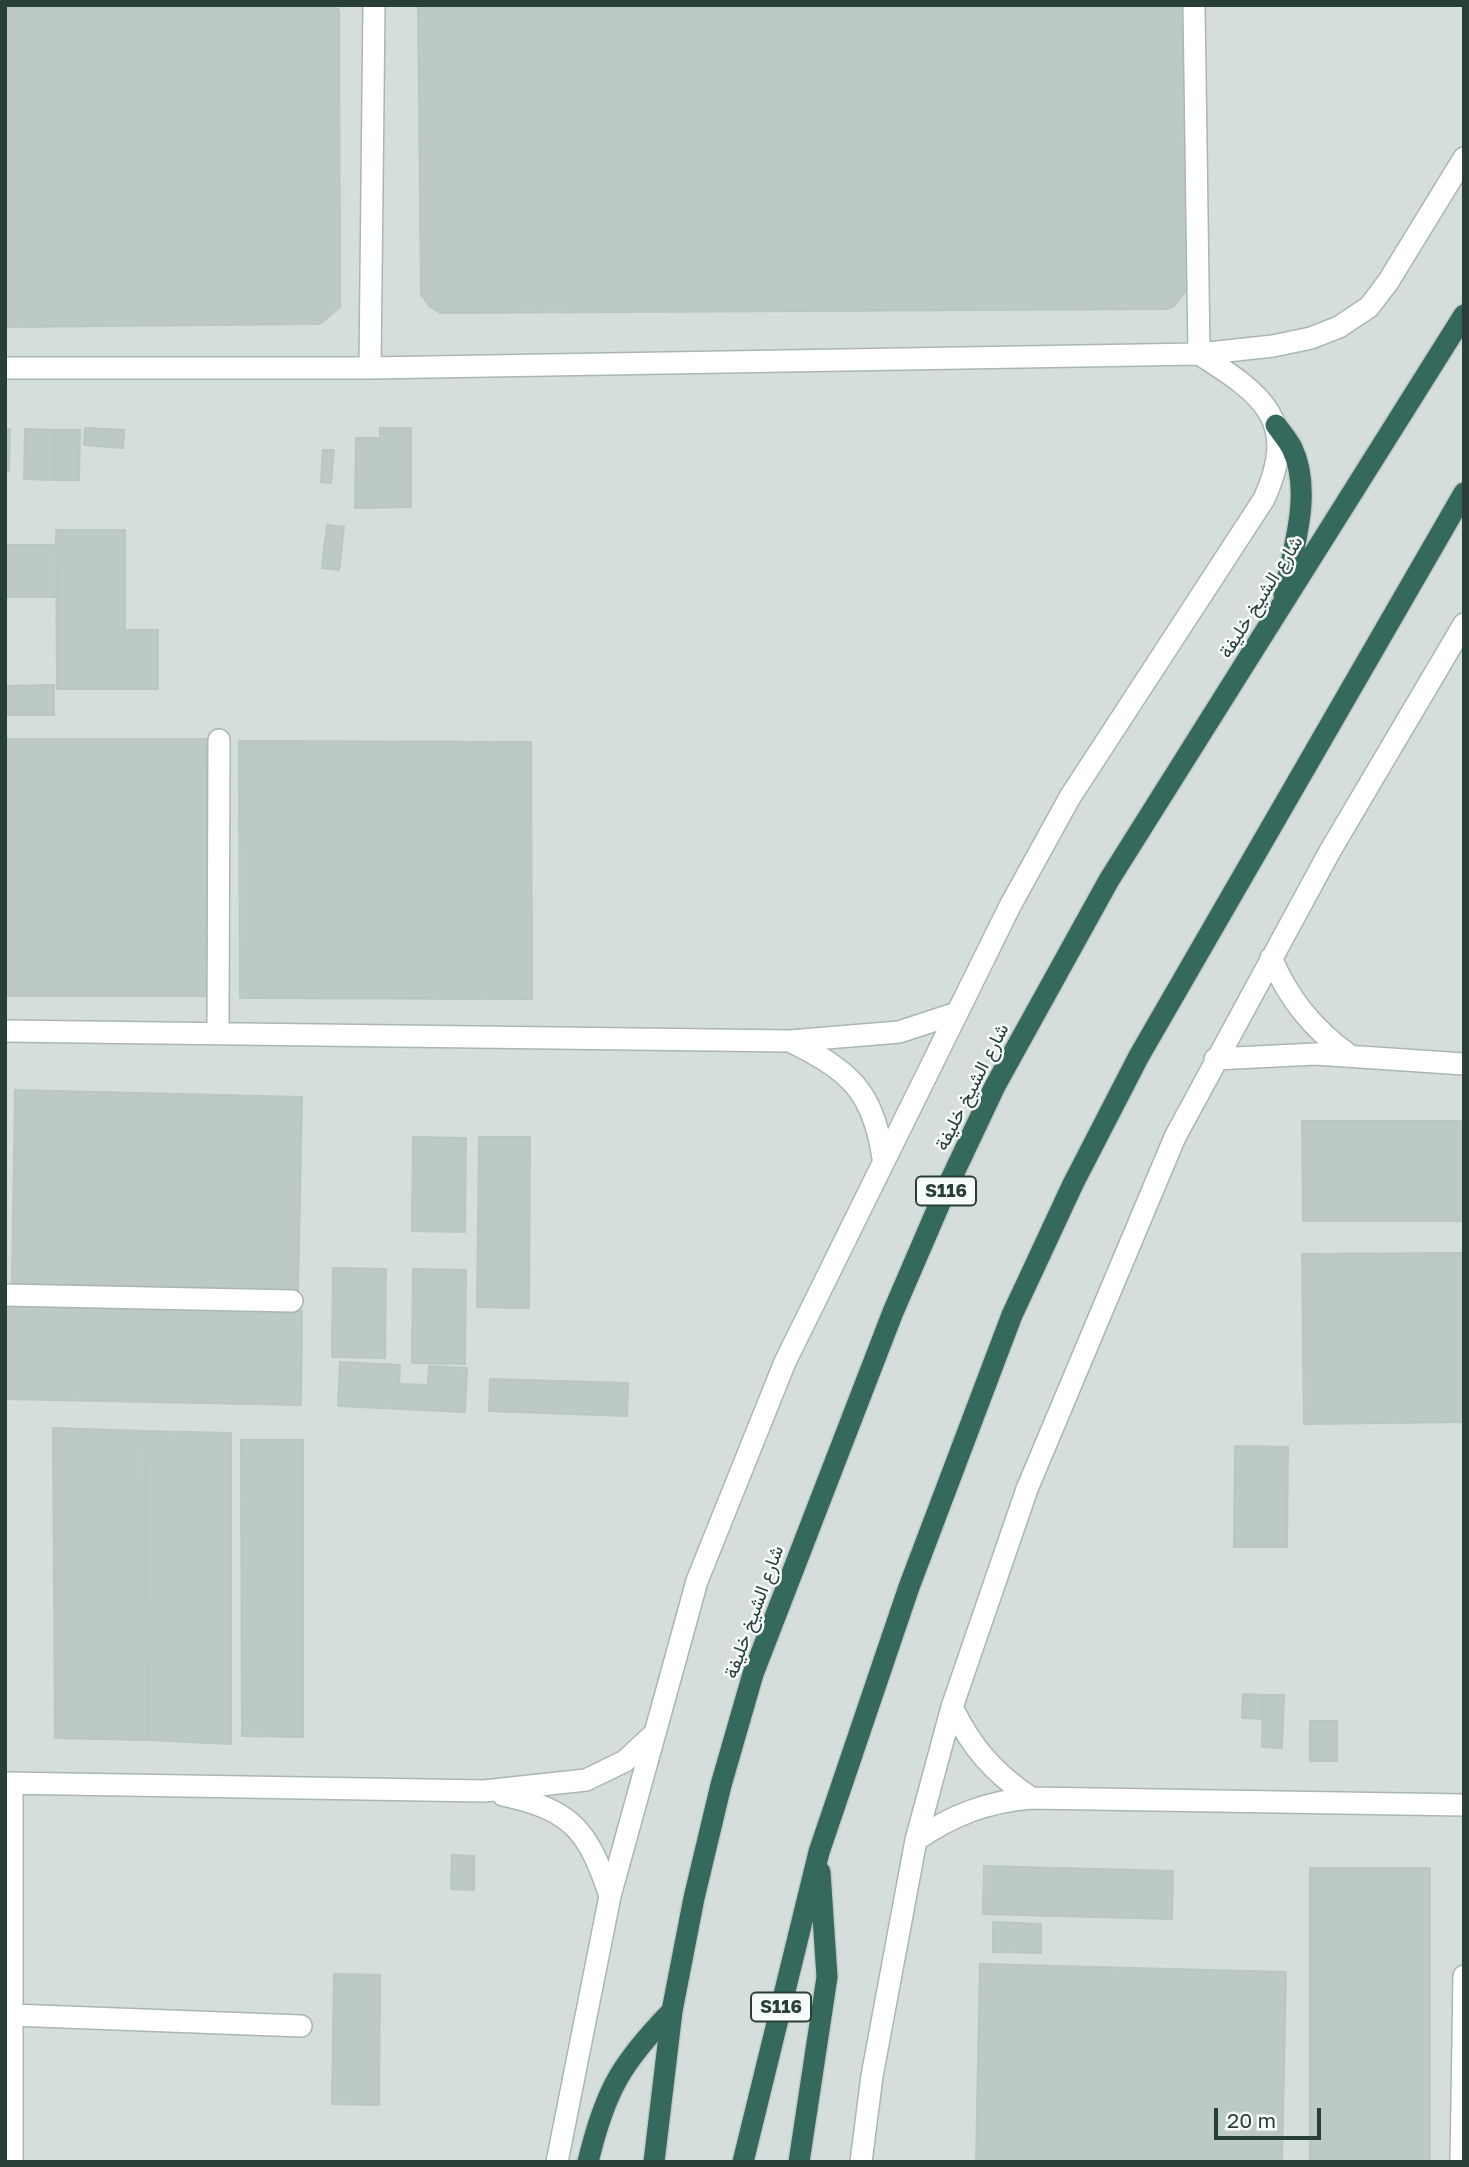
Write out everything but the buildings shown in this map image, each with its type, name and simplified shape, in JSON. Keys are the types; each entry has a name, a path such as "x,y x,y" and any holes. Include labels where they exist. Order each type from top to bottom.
{"highway":[{"name":"شارع الشيخ خليفة","path":"654,2162 672,2011 699,1872 753,1674 898,1300 995,1086 1109,880 1464,315"},
{"path":"1276,425 1292,447 1300,489 1298,519 1282,608"},
{"name":"S116","path":"743,2162 819,1852 909,1587 1012,1315 1073,1184 1146,1044 1464,492"},
{"path":"799,2162 827,1977 819,1852"},
{"path":"588,2162 598,2122 612,2084 640,2043 672,2011"}],"street":[{"path":"370,368 374,5"},
{"path":"1194,5 1199,354"},
{"path":"5,368 370,368 1199,354 1273,346 1311,338 1339,327 1368,307 1388,282 1464,158"},
{"path":"557,2162 610,1896 697,1581 785,1362 883,1158 1010,906 1070,797 1264,499 1275,475 1279,452 1276,425 1266,406 1252,390 1199,354"},
{"path":"861,2162 872,2076 916,1840 951,1707 1027,1489 1175,1138 1271,958 1394,740 1464,624"},
{"path":"218,1033 219,740"},
{"path":"1271,958 1283,987 1301,1013 1323,1036 1349,1055"},
{"path":"5,1031 790,1041 899,1032 957,1013"},
{"path":"790,1041 830,1061 852,1078 868,1100 878,1126 883,1158"},
{"path":"1215,1059 1282,1053 1464,1063"},
{"path":"5,1295 292,1301"},
{"path":"951,1707 965,1735 983,1760 1031,1798"},
{"path":"12,2162 9,1783 484,1791 586,1780 625,1761 655,1732"},
{"path":"484,1791 533,1802 568,1820 593,1850 610,1896"},
{"path":"916,1840 942,1822 970,1809 1000,1801 1031,1798 1464,1805"},
{"path":"1461,2162 1464,1976"},
{"path":"12,2015 301,2026"}],"shaded area":[{"path":"5,5 1464,5 1464,2162 5,2162"}]}
